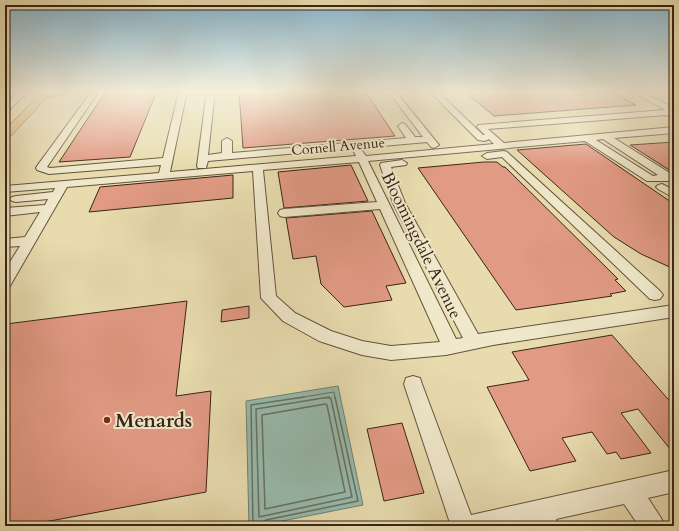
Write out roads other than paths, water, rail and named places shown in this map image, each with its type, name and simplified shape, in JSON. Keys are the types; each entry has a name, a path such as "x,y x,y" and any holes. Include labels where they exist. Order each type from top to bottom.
{"main road":[{"path":"5,136 24,116"}],"street":[{"path":"78,116 41,168 49,171 167,161"},
{"path":"164,175 177,116"},
{"path":"202,172 208,116"},
{"path":"411,116 439,151"},
{"path":"458,116 481,138 498,146"},
{"path":"621,116 481,127 498,146 655,295"},
{"path":"493,126 500,132 667,119 661,116"},
{"path":"402,126 412,140"},
{"name":"Cornell Avenue","path":"5,189 634,133 672,133"},
{"path":"604,136 672,179"},
{"path":"587,138 651,179 672,179"},
{"path":"203,158 430,139"},
{"path":"226,156 227,141"},
{"name":"Bloomingdale Avenue","path":"356,145 451,347"},
{"path":"474,342 399,202 385,165 498,146"},
{"path":"258,167 269,298 289,317 325,336 362,348 391,353 451,347 474,342 674,311"},
{"path":"5,282 63,184"},
{"path":"662,187 674,194"},
{"path":"16,199 56,195"},
{"path":"284,213 383,205"},
{"path":"5,212 48,208"},
{"path":"5,243 28,241"},
{"path":"413,384 464,526"},
{"path":"472,526 543,518 629,491 674,481"},
{"path":"629,491 653,526"}],"water":[{"path":"338,386 363,505 257,526 249,526 246,401"}],"place":[{"name":"Menards","path":"107,420"}]}
